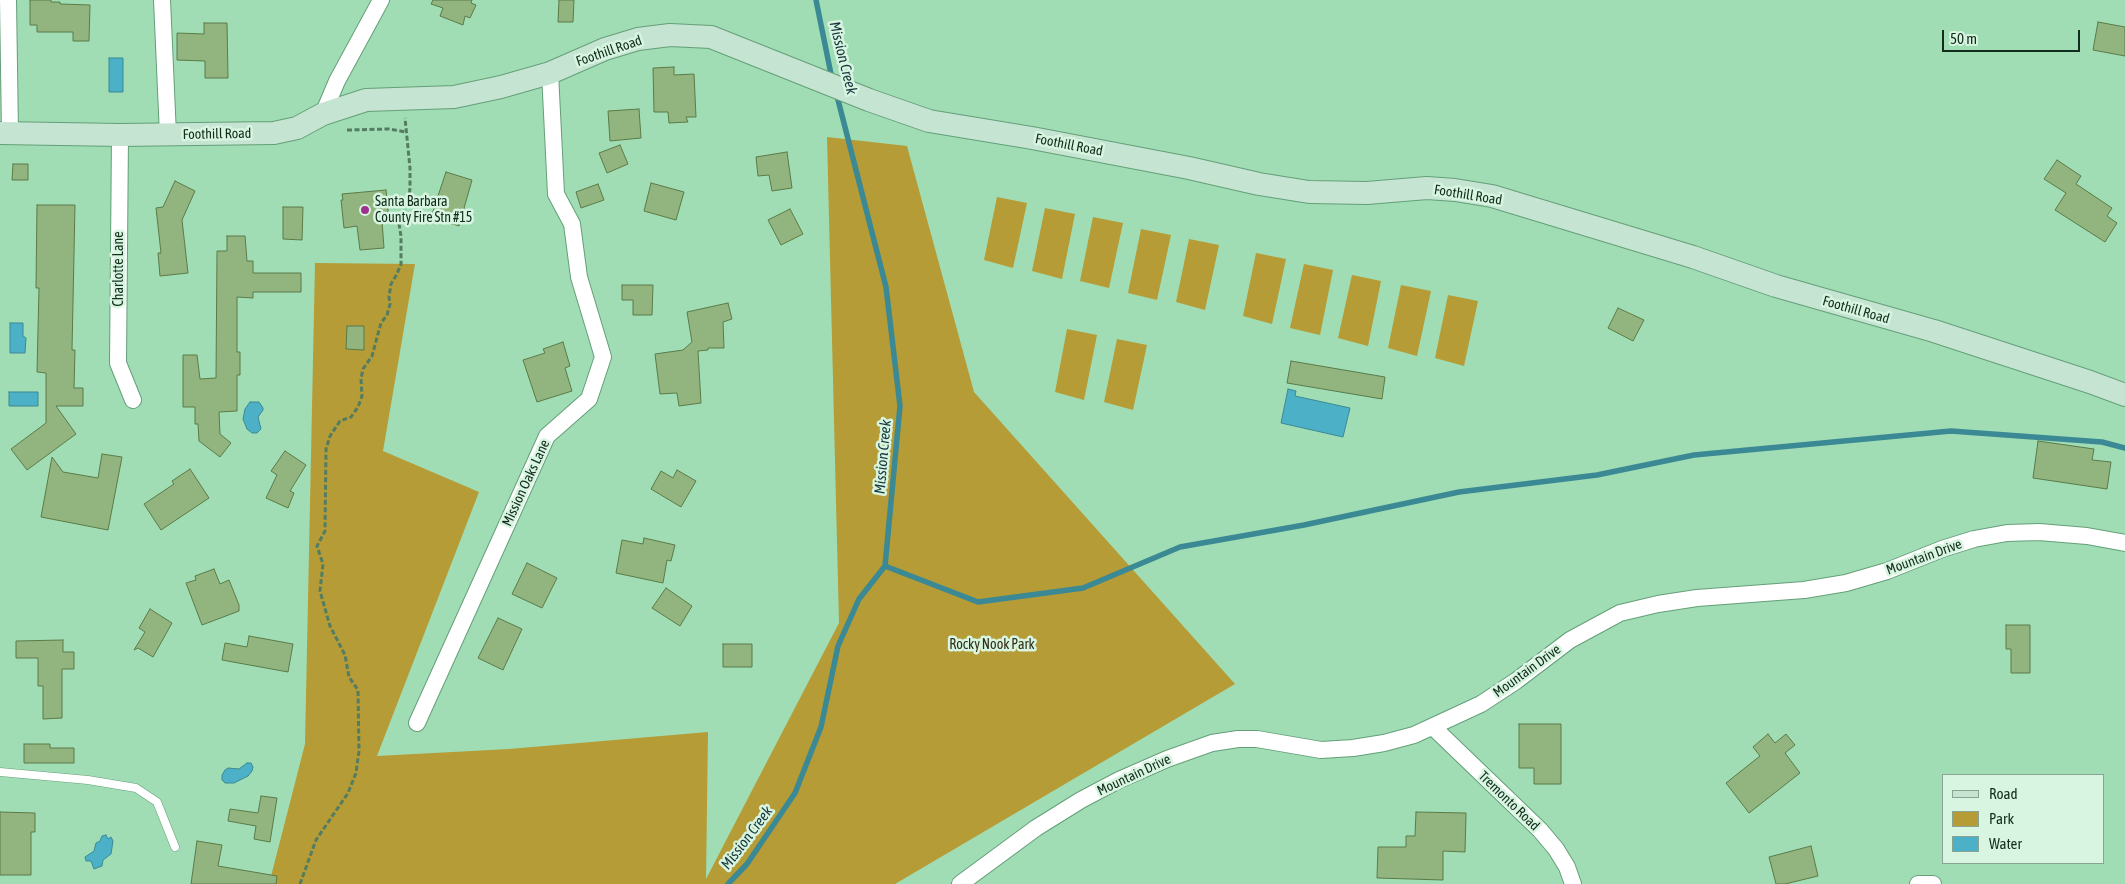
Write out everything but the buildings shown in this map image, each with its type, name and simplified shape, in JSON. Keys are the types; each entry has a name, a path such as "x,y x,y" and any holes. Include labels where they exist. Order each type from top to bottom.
{"main road":[{"name":"Foothill Road","path":"5,133 120,135 274,133 297,128 323,114 366,100 404,100 454,96 501,87 550,73 605,49 638,39 670,35 711,37 869,100 929,121 1180,166 1259,184 1310,192 1367,193 1427,188 1492,196 1693,257 1776,286 1934,331 2125,395"}],"street":[{"name":"Foothill Road","path":"5,133 8,0"},
{"path":"162,0 168,135"},
{"path":"323,114 337,81 380,0"},
{"name":"Mission Oaks Lane","path":"417,723 547,436 589,399 603,356 579,277 572,224 556,194 550,73"},
{"name":"Charlotte Lane","path":"120,135 118,363 133,400"},
{"name":"Mountain Drive","path":"960,884 1036,828 1081,800 1151,766 1212,743 1248,739 1321,750 1353,748 1384,743 1433,727 1481,704 1516,681 1570,640 1620,614 1658,604 1697,598 1804,590 1846,582 1887,571 1942,549 1974,539 2008,533 2039,532 2087,536 2125,543"},
{"name":"Tremonto Road","path":"1433,727 1540,830 1556,849 1573,884"},
{"path":"1918,884 1933,884"}],"lane":[{"path":"0,772 88,780 136,788 157,802 175,847"}],"path":[{"path":"300,884 316,840 348,793 356,773 358,758 358,690 349,676 345,654 330,626 322,600 320,591 322,564 318,546 325,531 326,449 330,436 340,420 351,417 360,401 362,396 361,379 363,369 372,356 381,322 387,316 391,284 401,264 402,245 399,224 409,200 410,188 404,100"},
{"path":"347,130 389,129 406,132"}],"green space":[{"name":"Rocky Nook Park","path":"827,137 907,146 974,392 1235,684 895,884 269,884 305,744 315,263 415,264 383,451 479,492 377,756 509,749 708,732 706,879 839,623"},
{"path":"997,197 1027,203 1013,268 984,260"},
{"path":"1045,208 1075,214 1062,279 1032,271"},
{"path":"1093,217 1123,223 1109,288 1080,281"},
{"path":"1141,229 1171,235 1157,300 1128,293"},
{"path":"1189,239 1219,245 1205,310 1176,302"},
{"path":"1256,253 1286,259 1272,324 1243,316"},
{"path":"1304,264 1333,270 1320,335 1290,328"},
{"path":"1352,275 1381,281 1368,346 1338,338"},
{"path":"1401,285 1431,291 1417,356 1388,348"},
{"path":"1448,295 1478,301 1464,366 1435,358"},
{"path":"1067,329 1097,335 1084,400 1055,392"},
{"path":"1117,339 1147,345 1133,410 1104,402"}],"water":[{"path":"109,58 123,58 123,92 109,92"},
{"path":"10,323 23,323 23,336 26,338 25,353 10,353"},
{"path":"1288,389 1296,391 1295,396 1350,408 1343,437 1281,423"},
{"path":"9,392 38,392 38,406 9,406"},
{"path":"250,402 259,402 263,408 258,417 261,429 257,433 252,433 247,429 243,419 245,409"},
{"path":"247,763 251,763 253,767 248,776 234,783 225,783 222,780 225,770 228,768 239,769"},
{"path":"106,835 108,839 111,837 113,841 111,854 103,860 102,866 94,869 91,861 86,861 85,857 94,851 96,843 100,841 102,836"}],"waterway":[{"name":"Mission Creek","path":"816,0 832,79"},
{"name":"Mission Creek","path":"728,884 747,864 795,793 821,727 838,646 859,599 885,566 900,406 886,287 836,92"},
{"path":"885,566 978,602 1083,588 1180,547 1304,525 1459,492 1597,475 1694,455 1951,431 2102,442 2125,448"}],"place":[{"name":"Santa Barbara County Fire Stn #15","path":"365,210"}]}
